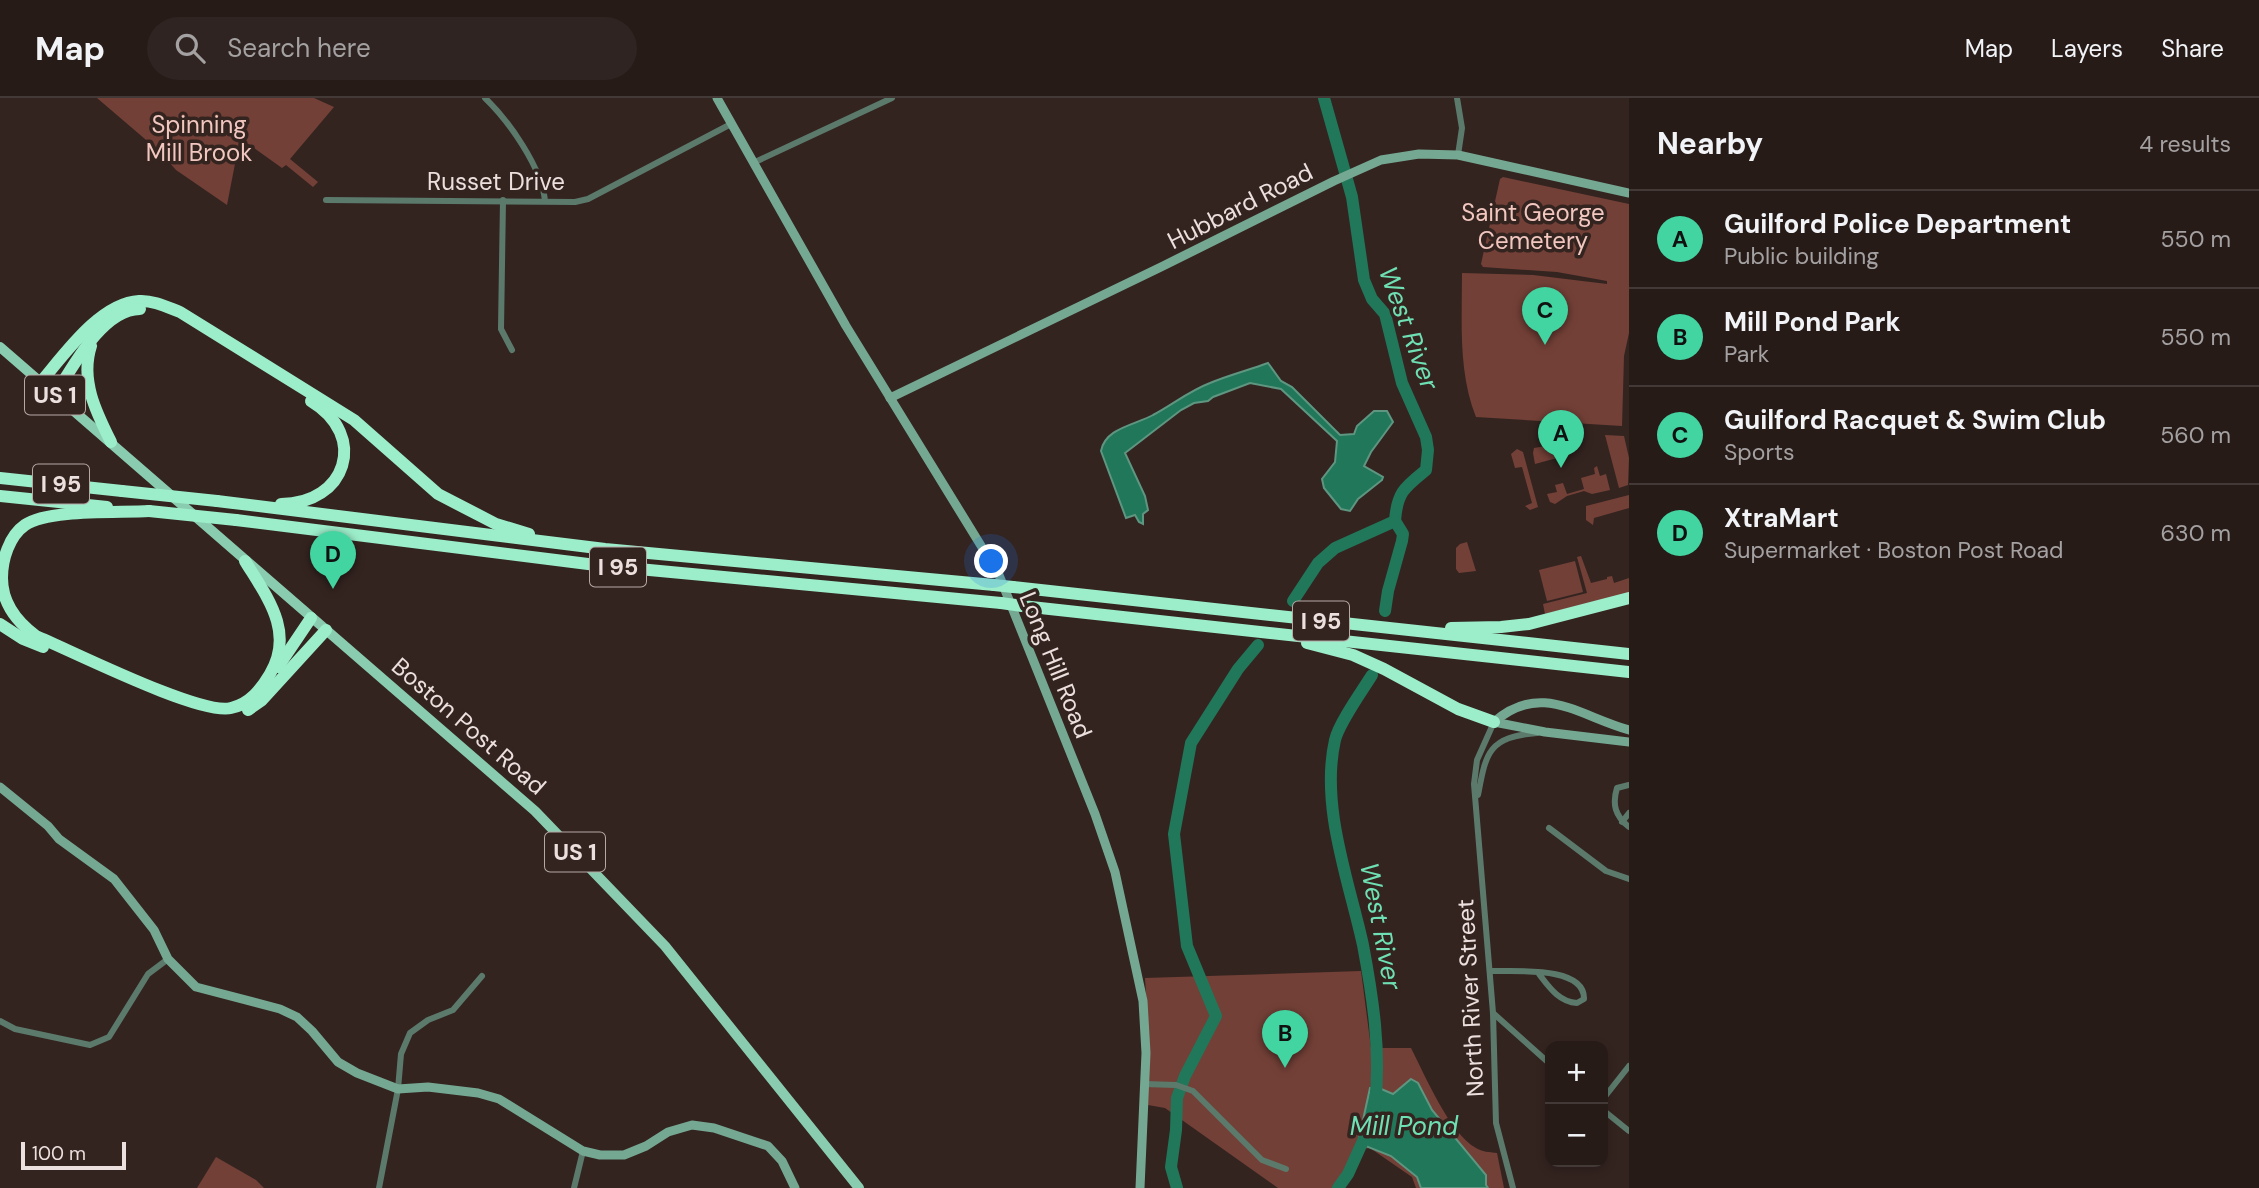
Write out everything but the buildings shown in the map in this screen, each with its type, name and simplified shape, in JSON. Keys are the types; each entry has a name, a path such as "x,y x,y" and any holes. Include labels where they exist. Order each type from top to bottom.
{"highway":[{"path":"40,383 106,312 122,303 140,300 159,303 180,312 329,403 377,439 438,494 496,524 526,534 604,549"},
{"path":"55,395 99,331 115,316 134,309 154,309 173,316 320,406 336,421 343,436 345,454 340,472 328,489 310,500 285,504 217,501"},
{"path":"99,331 90,349 87,364 88,383 93,404 111,442"},
{"name":"I 95","path":"0,478 217,501 604,549 994,585 1629,654"},
{"name":"I 95","path":"0,496 236,520 596,565 1001,603 1629,672"},
{"path":"149,512 45,516 24,525 11,542 2,565 2,588 10,610 22,626 36,636 196,705 230,709 247,702 261,689 296,643 311,618"},
{"path":"245,561 276,611 280,635 278,659 261,689"},
{"path":"1349,624 1502,627 1529,624 1629,598"},
{"path":"0,624 23,639 193,712 212,717 239,714 262,700 326,630"},
{"path":"1227,628 1305,642 1353,655 1458,709 1494,722"}],"main road":[{"name":"Boston Post Road","path":"0,347 536,811 666,946 859,1188"}],"street":[{"path":"485,98 510,126 527,155 544,191 545,201"},
{"name":"Long Hill Road","path":"717,98 890,398 999,575 1101,831 1122,898 1141,985 1146,1029 1140,1188"},
{"path":"753,163 892,98"},
{"path":"1457,98 1462,128 1458,155"},
{"name":"Russet Drive","path":"326,200 588,199 731,124"},
{"name":"Hubbard Road","path":"890,398 1365,165 1381,160 1419,154 1458,155 1629,193"},
{"path":"503,200 501,328 512,350"},
{"path":"1494,722 1518,705 1543,701 1629,730"},
{"name":"North River Street","path":"1514,1188 1496,1123 1493,1013 1475,766 1494,722 1545,732 1629,742"},
{"name":"North River Street","path":"1476,804 1485,760 1490,751 1517,735 1545,732"},
{"path":"1629,785 1615,790 1616,813 1629,827"},
{"path":"0,787 48,826 59,839 114,879 128,893 154,930 168,959 196,988 280,1009 297,1017 338,1062 357,1073 398,1088 478,1093 499,1099 583,1151 600,1154 624,1154 646,1146 668,1132 691,1125 715,1128 768,1146 782,1161 795,1188"},
{"path":"1622,822 1629,813"},
{"path":"1549,828 1606,871 1629,879"},
{"path":"0,1021 15,1030 90,1045 109,1037 148,974 168,959"},
{"path":"1490,971 1539,974 1550,972 1573,979 1581,986 1584,999 1569,1003 1559,997 1539,974"},
{"path":"379,1188 398,1088 401,1054 410,1033 428,1020 453,1010 482,976"},
{"path":"1493,1013 1545,1059"},
{"path":"1608,1092 1629,1066"},
{"path":"1144,1084 1180,1086 1201,1097 1262,1160 1286,1169"},
{"path":"1608,1114 1629,1131"},
{"path":"574,1188 583,1151"}],"green space":[{"name":"Spinning Mill Brook","path":"97,98 314,98 334,107 290,159 318,182 313,187 286,165 282,168 240,138 227,205 176,170 159,151"},
{"name":"Saint George Cemetery","path":"1503,177 1629,204 1629,333 1624,356 1622,426 1476,417 1464,364 1462,273 1533,275 1607,284 1607,281 1557,272 1483,267 1481,264 1500,179"},
{"path":"1605,435 1624,436 1629,458 1628,485 1619,488"},
{"path":"1552,445 1557,458 1535,464 1534,448"},
{"path":"1517,449 1523,452 1538,507 1530,510 1525,506 1532,503 1522,467 1515,468 1511,454"},
{"path":"1597,466 1600,476 1606,474 1610,490 1592,494 1584,491 1567,496 1555,504 1550,502 1547,494 1557,492 1555,485 1563,483 1567,494 1584,489 1581,478 1595,474 1594,468"},
{"path":"1629,495 1629,508 1594,518 1593,525 1586,520 1586,506"},
{"path":"1467,542 1476,571 1459,573 1456,569 1456,548"},
{"path":"1581,556 1591,583 1612,576 1614,583 1629,578 1629,593 1545,614 1543,604 1587,593 1577,557"},
{"path":"1575,561 1583,592 1547,601 1539,570"},
{"path":"1361,971 1371,1048 1411,1048 1456,1130 1478,1149 1497,1153 1504,1188 1416,1188 1412,1177 1370,1148 1362,1149 1340,1188 1278,1188 1165,1108 1148,1105 1149,1039 1145,978"},
{"path":"216,1157 256,1180 264,1188 197,1188"}],"water":[{"path":"1268,363 1281,381 1292,387 1340,435 1354,434 1357,426 1374,411 1387,411 1393,422 1364,466 1383,477 1382,480 1358,499 1350,511 1341,509 1324,488 1322,479 1335,462 1337,441 1281,389 1250,383 1181,410 1125,453 1145,496 1148,510 1143,514 1143,524 1135,515 1126,518 1101,451 1108,437 1153,415 1202,386"},
{"name":"Mill Pond","path":"1411,1079 1418,1083 1432,1110 1486,1175 1488,1188 1421,1188 1417,1177 1391,1156 1358,1143 1370,1088 1379,1088 1393,1094"}],"waterway":[{"name":"West River","path":"1324,98 1352,197 1364,280 1372,299 1385,314 1402,383 1426,437 1426,470 1403,491 1395,521"},
{"name":"Spinning Mill Brook","path":"1293,601 1318,563 1335,548 1395,521"},
{"path":"1385,611 1403,534 1395,521"},
{"path":"1177,1188 1171,1167 1177,1098 1185,1076 1216,1016 1187,946 1174,834 1191,743 1238,669 1258,645"},
{"name":"West River","path":"1372,675 1337,733 1331,765 1331,791 1338,843 1363,945 1373,1005 1377,1065 1375,1105"},
{"name":"West River","path":"1338,1188 1348,1174 1367,1132"}],"place":[{"name":"Guilford Racquet & Swim Club","path":"1545,345"},
{"name":"Guilford Police Department","path":"1561,468"},
{"name":"XtraMart","path":"333,589"},
{"name":"Mill Pond Park","path":"1285,1068"}]}
